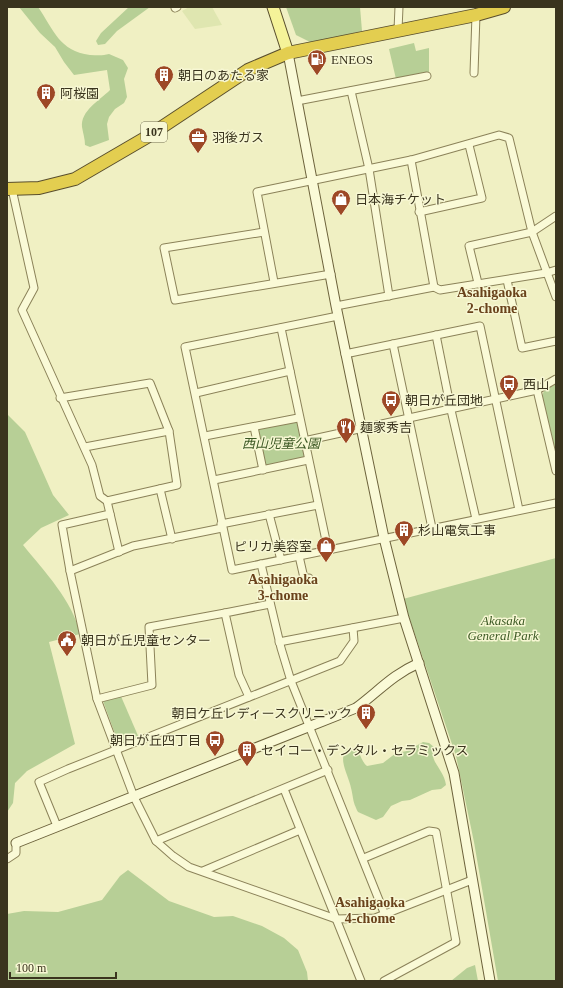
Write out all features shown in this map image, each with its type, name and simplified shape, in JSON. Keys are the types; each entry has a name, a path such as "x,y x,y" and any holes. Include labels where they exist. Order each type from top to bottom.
{"highway":[{"name":"107","path":"9,189 39,188 75,179 147,137 248,70 288,53 476,15 504,7"}],"main road":[{"path":"273,7 288,53"}],"street":[{"path":"398,30 399,7"},
{"path":"474,73 476,15"},
{"path":"288,53 311,180 331,274 360,429 384,538 404,618 454,774 490,981"},
{"path":"297,101 427,76"},
{"path":"351,91 369,169 389,296"},
{"path":"274,282 257,192 411,160 469,145 499,135 509,138 532,232 556,297"},
{"path":"420,212 482,198 469,145"},
{"path":"411,160 434,287"},
{"path":"9,189 34,288 22,310 60,398 85,447 92,465 100,496 107,501 119,552"},
{"path":"478,283 469,246 532,232 556,216"},
{"path":"264,232 164,248 175,300 274,282 331,274"},
{"path":"336,306 434,287 440,290 478,283 507,280 556,270"},
{"path":"507,280 522,348 556,341"},
{"path":"338,316 186,348 232,570 519,510 556,504"},
{"path":"345,354 480,326 519,510"},
{"path":"280,328 290,371 298,418 328,550"},
{"path":"436,335 451,410 476,519"},
{"path":"393,344 432,528"},
{"path":"196,393 290,371"},
{"path":"304,441 496,401 537,390 556,379"},
{"path":"60,398 150,383 169,431 177,485 107,501"},
{"path":"537,390 556,471"},
{"path":"205,436 298,418"},
{"path":"254,427 263,470"},
{"path":"85,447 169,431"},
{"path":"214,480 308,460"},
{"path":"160,489 172,539"},
{"path":"70,571 133,546 172,539 269,514 318,505"},
{"path":"110,514 62,525 70,571 97,699 134,797 156,841 190,867 336,920 375,918 472,880"},
{"path":"269,514 281,560"},
{"path":"299,556 304,578 308,578"},
{"path":"261,564 279,642 291,681 364,858 385,915"},
{"path":"97,699 152,685 149,627 270,604"},
{"path":"225,613 239,675 249,697"},
{"path":"279,642 404,618"},
{"path":"57,826 39,782 68,769 117,751 340,661 354,641 353,628"},
{"path":"7,859 16,853 16,843 356,708 370,698 394,676 418,663"},
{"path":"156,841 328,770"},
{"path":"284,789 361,981"},
{"path":"203,871 300,830"},
{"path":"364,858 429,831 436,832 456,942 384,981"}],"green space":[{"path":"19,7 38,7 58,38 71,49 90,55 109,54 123,60 128,68 124,79 127,97 124,103 115,109 109,117 107,124 109,140 90,147 85,145 82,127 82,121 87,111 110,90 107,70 74,75 55,47 40,33"},
{"path":"129,7 150,7 117,31 105,44 98,45 96,41 101,33"},
{"path":"189,7 212,7 222,25 195,29 182,11"},
{"path":"286,7 360,7 362,31 312,43 296,35"},
{"path":"414,43 416,51 429,48 429,73 396,79 389,49"},
{"path":"556,384 556,453 542,396 544,391"},
{"path":"7,414 25,432 53,495 69,515 41,528 23,545 57,587 71,610 80,634 49,642 75,744 27,771 15,783 13,803 7,812"},
{"name":"西山児童公園","path":"295,420 298,422 305,455 302,458 267,466 264,464 257,430 259,427"},
{"name":"Akasaka General Park","path":"556,558 556,981 498,981 474,842 456,756 403,599"},
{"path":"120,694 139,738 124,745 118,742 103,701 104,699"},
{"path":"423,742 429,743 434,747 433,757 445,779 446,785 441,789 432,790 410,800 402,801 391,806 383,817 376,820 358,812 343,763 344,753 347,749 355,749 367,766 383,763 396,753 407,751"},
{"path":"128,870 169,901 214,917 233,916 262,926 284,938 298,950 307,972 308,981 7,981 7,914 24,911 58,912 102,900 120,876"},
{"path":"475,965 478,981 451,981 467,968"}],"place":[{"name":"ENEOS","path":"317,76"},
{"name":"朝日のあたる家","path":"164,92"},
{"name":"阿桜園","path":"46,110"},
{"name":"羽後ガス","path":"198,154"},
{"name":"日本海チケット","path":"341,216"},
{"name":"西山","path":"509,401"},
{"name":"朝日が丘団地","path":"391,417"},
{"name":"麺家秀吉","path":"346,444"},
{"name":"杉山電気工事","path":"404,547"},
{"name":"ピリカ美容室","path":"326,563"},
{"name":"朝日が丘児童センター","path":"67,657"},
{"name":"朝日ケ丘レディースクリニック","path":"366,730"},
{"name":"朝日が丘四丁目","path":"215,757"},
{"name":"セイコー・デンタル・セラミックス","path":"247,767"}],"district":[{"name":"Asahigaoka 2-chome","path":"492,300"},
{"name":"Asahigaoka 3-chome","path":"283,588"},
{"name":"Asahigaoka 4-chome","path":"370,910"}]}
